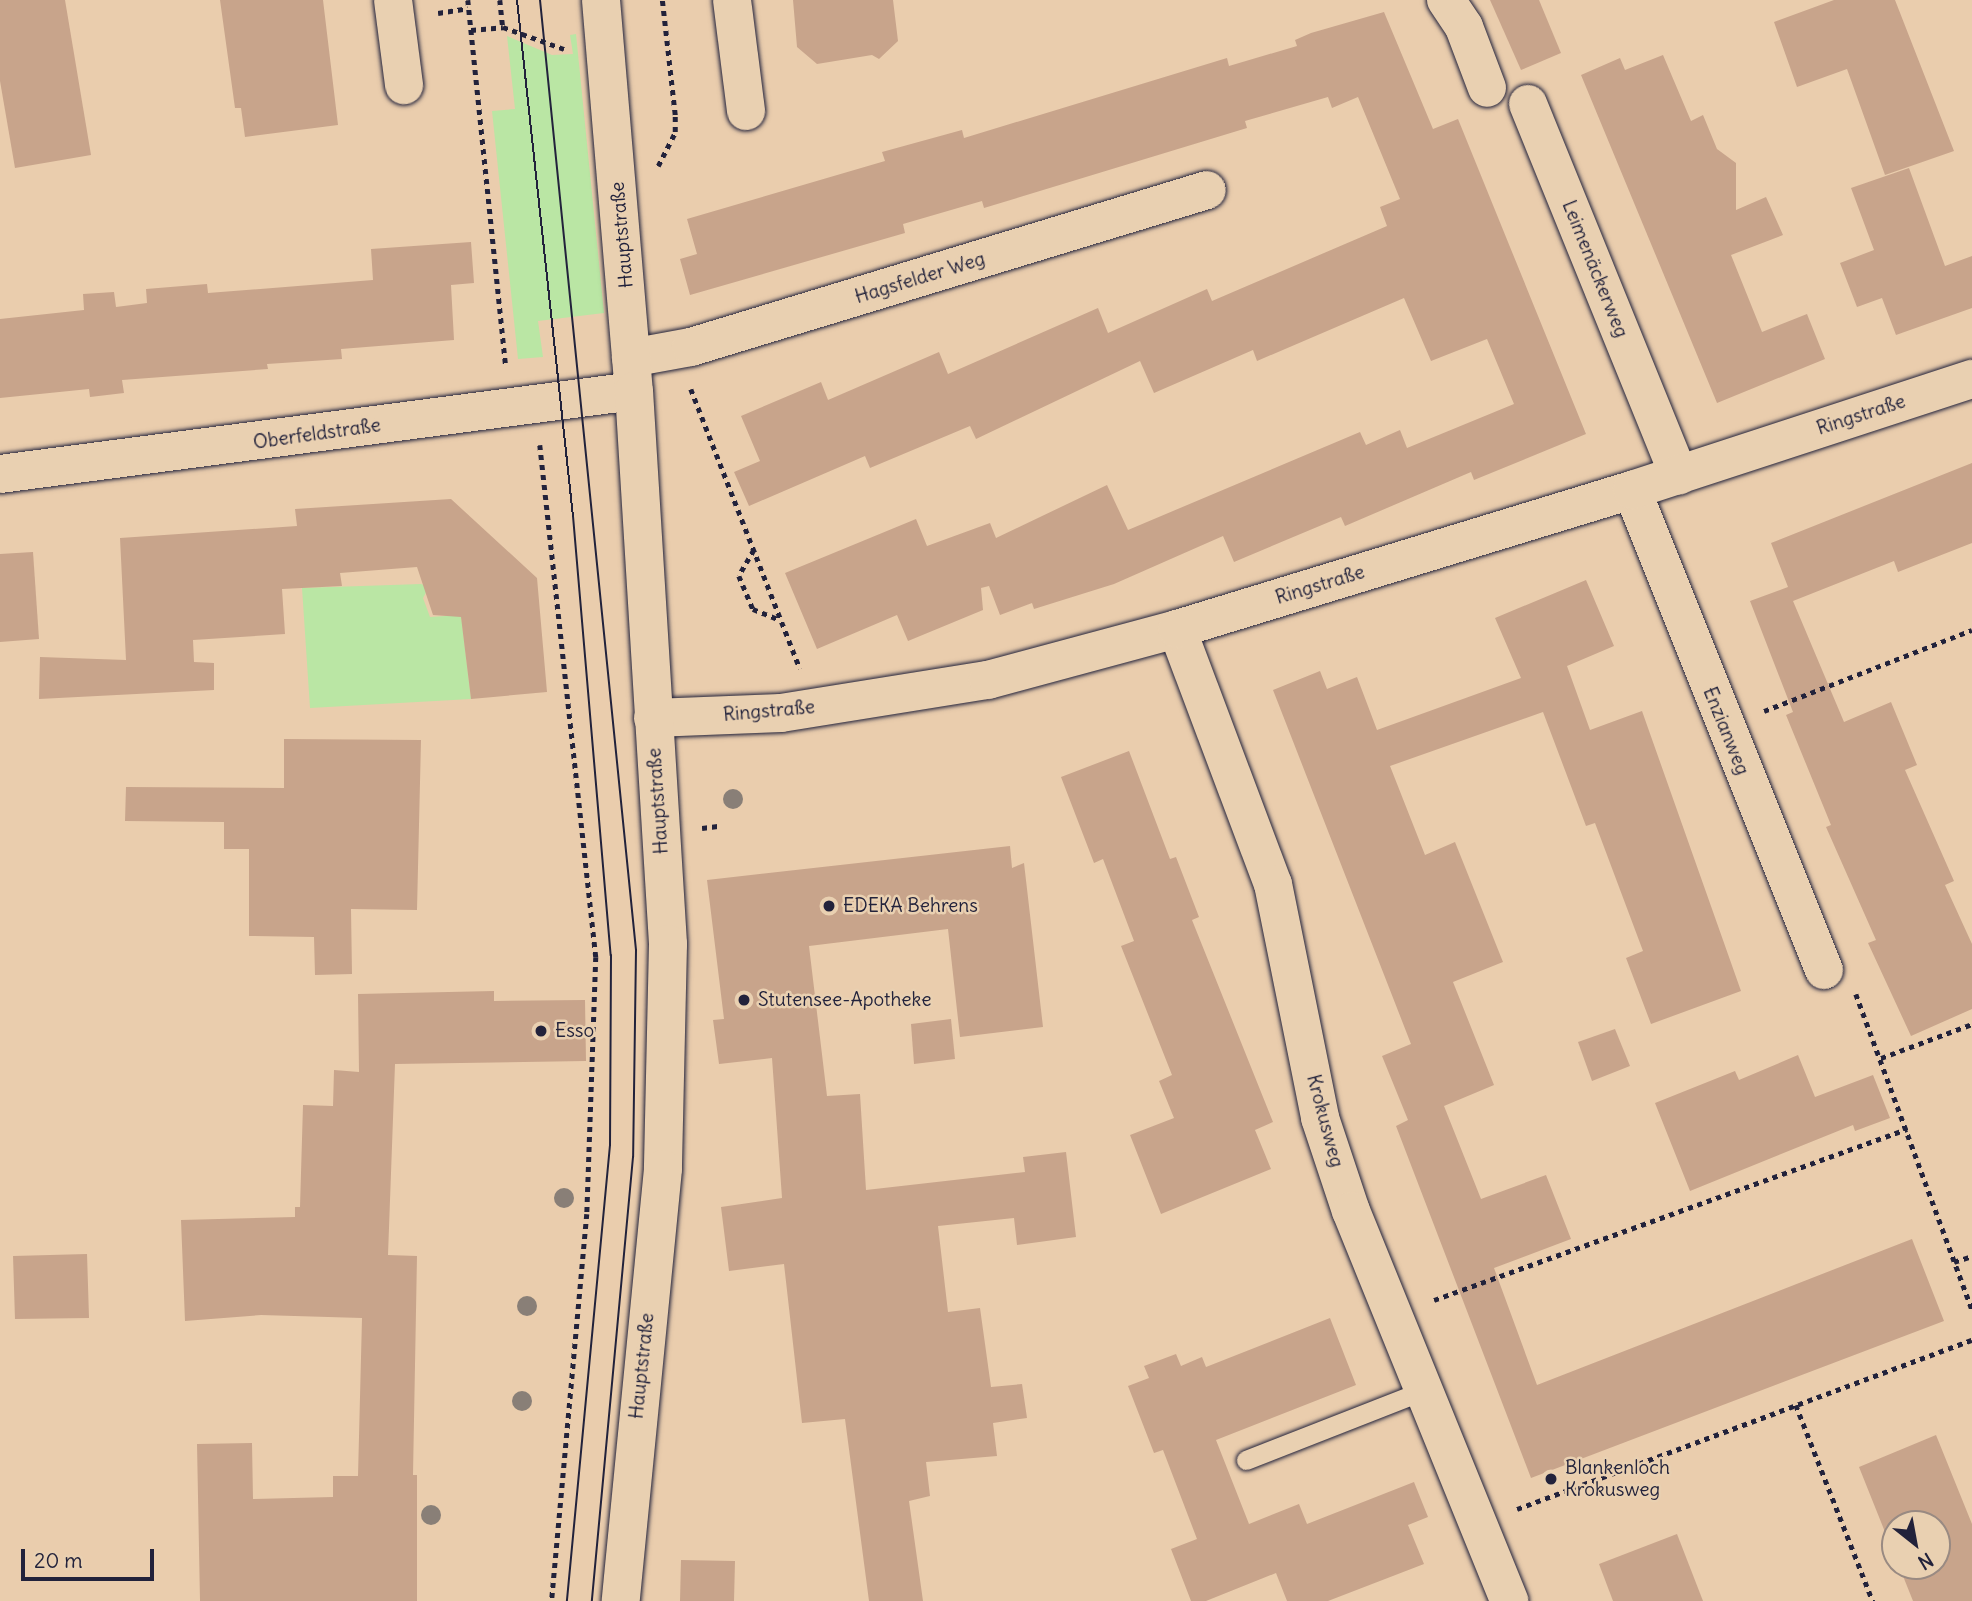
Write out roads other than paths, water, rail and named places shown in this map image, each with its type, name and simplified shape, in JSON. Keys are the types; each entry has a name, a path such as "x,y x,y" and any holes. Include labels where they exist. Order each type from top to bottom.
{"street":[{"path":"393,0 404,85"},
{"name":"Hauptstraße","path":"601,0 633,375 668,944 663,1169 621,1601"},
{"path":"732,0 746,111"},
{"path":"1446,0 1464,27 1487,88"},
{"name":"Leimenäckerweg","path":"1528,104 1679,475"},
{"name":"Hagsfelder Weg","path":"633,375 691,347 1207,190"},
{"name":"Oberfeldstraße","path":"0,474 522,405 633,375"},
{"name":"Ringstraße","path":"653,718 815,708 988,680 1177,629 1632,490 1972,379"},
{"name":"Enzianweg","path":"1632,490 1723,727 1824,970"},
{"name":"Krokusweg","path":"1177,629 1273,884 1320,1118 1351,1211 1395,1314 1509,1601"}],"lane":[{"name":"Leimenäckerweg","path":"1487,88 1528,104"},
{"path":"1246,1460 1424,1390"}],"tram line":[{"path":"517,0 573,516 611,955 610,1145 567,1601"},
{"path":"540,0 636,950 633,1157 592,1601"}],"place":[{"name":"EDEKA Behrens","path":"829,906"},
{"name":"Stutensee-Apotheke","path":"744,1000"},
{"name":"Esso","path":"541,1031"},
{"name":"Blankenloch Krokusweg","path":"1551,1479"}]}
